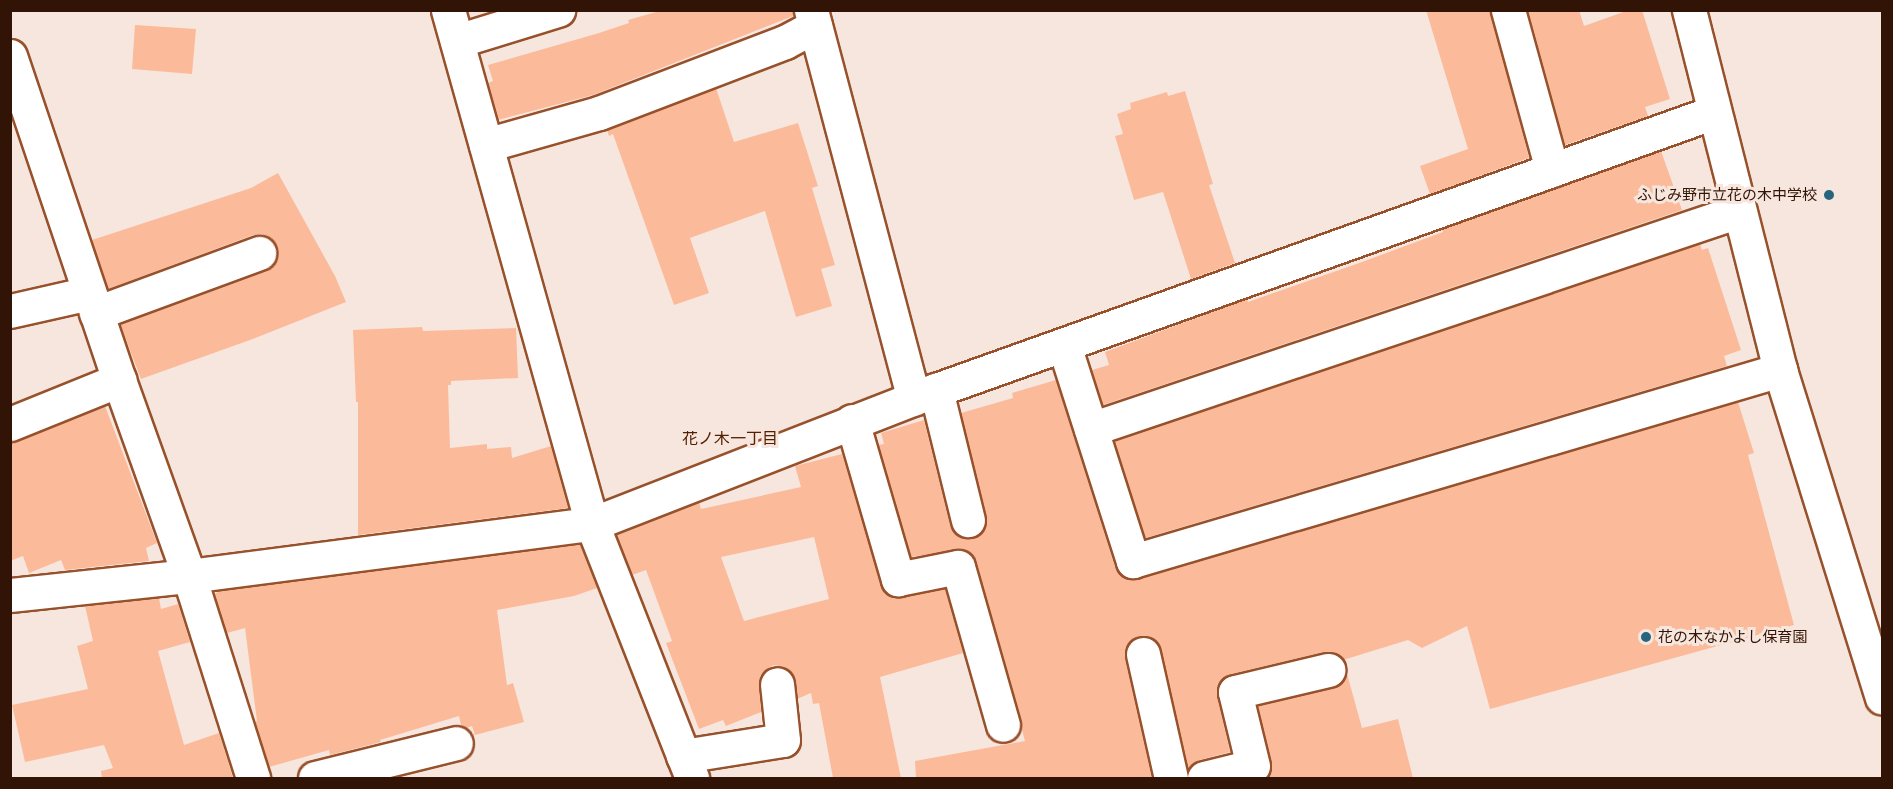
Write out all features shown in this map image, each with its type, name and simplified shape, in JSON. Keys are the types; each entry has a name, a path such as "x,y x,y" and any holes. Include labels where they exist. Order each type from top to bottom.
{"street":[{"path":"448,10 592,524 688,767 783,741 777,684"},
{"path":"457,41 558,10"},
{"path":"1508,10 1552,170"},
{"path":"1689,10 1780,370 1882,697"},
{"path":"486,145 599,113 785,42 813,18 925,394 968,520"},
{"path":"10,56 119,380 189,576 253,778"},
{"path":"10,595 189,576 592,524 925,394 1714,112"},
{"path":"1091,429 1739,211"},
{"path":"10,311 93,303 259,253"},
{"path":"1064,345 1133,561 1780,370"},
{"path":"10,424 119,380"},
{"path":"852,421 898,579 958,567 1003,725"},
{"path":"1143,654 1171,778"},
{"path":"1204,778 1253,766 1235,692 1328,670"},
{"path":"315,778 456,742"}],"building":[{"path":"663,10 793,10 793,16 593,95 498,120 488,83 493,81 488,65 599,33 629,23 628,20"},
{"path":"1426,10 1490,10 1529,158 1430,194 1420,166 1468,149"},
{"path":"1528,10 1579,10 1584,26 1629,10 1642,10 1670,99 1645,107 1648,116 1565,145"},
{"path":"135,25 196,29 192,74 132,69"},
{"path":"716,88 734,142 798,123 818,186 812,188 835,265 821,269 832,306 796,317 765,211 690,238 709,293 674,305 613,134 609,136 607,130"},
{"path":"1185,91 1213,184 1209,185 1235,263 1191,279 1163,192 1134,200 1115,136 1123,134 1117,114 1131,109 1130,103 1167,92 1168,96"},
{"path":"1661,151 1682,210 1103,405 1092,370 1109,365 1105,352 1247,299 1248,302 1362,262 1443,232 1442,229"},
{"path":"278,173 335,276 346,302 250,340 141,379 120,324 265,271 274,265 277,247 271,238 262,234 253,235 108,289 92,240 251,188"},
{"path":"1700,244 1702,250 1708,248 1741,350 1724,356 1727,366 1145,538 1114,441"},
{"path":"422,327 423,331 516,328 518,378 451,381 451,385 448,385 450,448 487,444 487,449 511,447 512,458 551,446 568,508 358,535 358,402 356,402 353,330"},
{"path":"1056,380 1115,567 1121,575 1129,579 1138,579 1738,402 1754,453 1748,455 1794,625 1490,709 1467,626 1422,648 1408,640 1343,660 1334,652 1324,652 1231,674 1222,679 1217,686 1217,696 1230,752 1199,760 1188,769 1161,649 1157,642 1149,636 1139,636 1130,641 1125,648 1125,658 1152,778 916,778 915,761 1025,741 976,561 963,549 911,557 878,445 884,444 881,433 924,420 950,525 954,533 962,538 973,538 981,534 986,526 986,516 961,413 1013,398 1012,393"},
{"path":"105,406 157,543 146,548 149,561 65,570 61,560 29,573 23,556 10,561 10,442"},
{"path":"842,454 884,592 892,597 901,597 945,589 963,653 880,677 901,778 833,778 819,703 813,704 811,693 797,699 792,673 784,667 774,665 760,676 761,712 726,726 723,720 699,729 666,643 672,641 646,570 632,575 616,535 699,502 701,509 801,487 795,466","holes":["814,537 829,599 744,621 721,557"]},
{"path":"580,544 597,588 574,596 497,610 507,685 513,683 524,722 475,735 472,726 466,728 461,725 459,716 380,740 381,742 330,755 329,750 269,767 255,722 257,721 245,628 227,633 214,594 220,591"},
{"path":"159,598 161,609 178,604 190,642 158,651 184,745 219,733 233,778 102,778 101,771 113,768 104,745 25,762 12,705 88,689 77,646 93,641 85,606"},
{"path":"1346,670 1362,728 1398,719 1413,778 1267,778 1271,771 1271,762 1258,706 1333,688 1341,683"}],"place":[{"name":"ふじみ野市立花の木中学校","path":"1829,195"},
{"name":"花の木なかよし保育園","path":"1646,637"}],"district":[{"name":"花ノ木一丁目","path":"730,438"}]}
